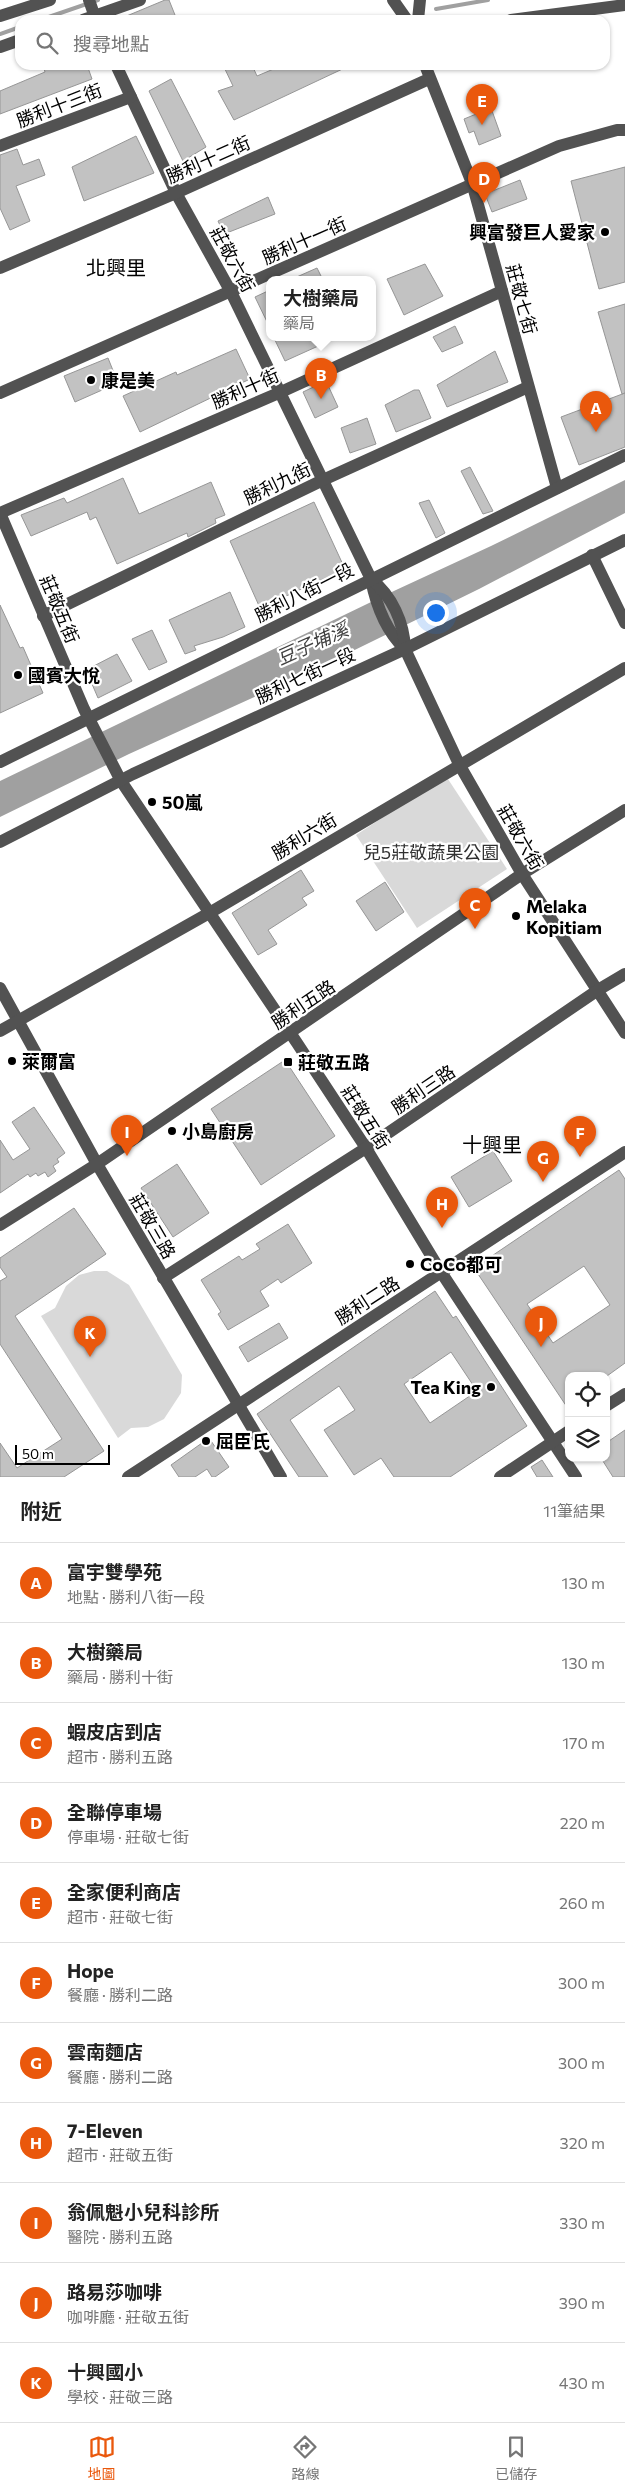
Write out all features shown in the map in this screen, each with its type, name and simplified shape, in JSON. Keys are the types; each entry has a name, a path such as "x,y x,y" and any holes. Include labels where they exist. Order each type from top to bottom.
{"street":[{"path":"0,16 50,0"},
{"path":"90,0 91,15"},
{"path":"101,15 140,0"},
{"path":"418,15 420,0"},
{"path":"398,2 404,15"},
{"path":"547,15 625,4"},
{"path":"0,46 15,42"},
{"name":"莊敬六街","path":"118,70 176,193 231,292 371,579"},
{"name":"莊敬七街","path":"426,70 472,183 557,488"},
{"name":"勝利十二街","path":"0,268 176,193 429,80"},
{"name":"勝利十三街","path":"0,146 131,97"},
{"name":"勝利十一街","path":"266,276 472,183 559,146 617,130 625,130"},
{"name":"勝利十一街","path":"0,393 266,276"},
{"name":"勝利十街","path":"0,513 281,392 502,291"},
{"name":"勝利九街","path":"43,616 323,480 528,387"},
{"name":"勝利八街一段","path":"0,762 625,455"},
{"name":"莊敬五街","path":"0,513 89,719 121,780 291,1033 366,1148 441,1272 576,1477"},
{"name":"勝利七街一段","path":"0,842 121,780 405,649 625,540"},
{"path":"592,555 625,623"},
{"path":"371,579 404,630 405,649"},
{"path":"380,593 391,636 405,649"},
{"name":"莊敬六街","path":"405,649 459,764 522,874 625,1033"},
{"name":"勝利六街","path":"0,1031 211,912 459,764 625,668"},
{"name":"勝利五路","path":"0,1225 97,1164 522,874 625,810"},
{"name":"勝利三路","path":"163,1278 366,1148 598,990 625,974"},
{"name":"莊敬三路","path":"0,988 20,1021 97,1164 281,1477"},
{"name":"勝利二路","path":"128,1477 625,1152"},
{"path":"610,1403 625,1394"},
{"path":"500,1477 565,1434"}],"green space":[{"name":"兒5莊敬蔬果公園","path":"446,776 507,869 417,928 356,835"},
{"path":"94,1271 107,1271 129,1285 182,1375 181,1393 164,1419 148,1427 131,1428 118,1438 41,1316 55,1308 66,1286 79,1275"}],"water":[{"name":"豆子埔溪","path":"625,480 625,513 479,589 318,668 129,754 0,817 0,781"}],"building":[{"path":"169,0 175,15 129,15"},
{"path":"44,70 89,70 92,79 0,114 0,91 45,72"},
{"path":"225,70 254,70 257,76 271,70 340,70 234,120 218,91 233,86"},
{"path":"171,79 206,147 183,161 149,91"},
{"path":"491,108 501,136 479,145 474,131 469,133 464,119"},
{"path":"136,136 154,173 84,201 72,167"},
{"path":"17,149 23,165 39,159 45,175 16,186 30,221 10,230 0,208 0,155"},
{"name":"興富發巨人愛家","path":"625,167 625,282 599,289 571,181"},
{"path":"520,180 527,199 492,212 485,194"},
{"path":"268,197 275,214 224,234 218,221"},
{"path":"425,264 443,296 404,315 387,279"},
{"path":"317,268 321,276 299,276"},
{"path":"266,292 266,320 255,297"},
{"path":"625,304 625,393 622,394 598,312"},
{"path":"455,326 463,343 442,352 433,337"},
{"path":"275,341 329,341 285,361"},
{"path":"236,349 250,379 140,432 123,396 176,372 177,375"},
{"path":"495,351 508,382 447,407 437,385"},
{"name":"康是美","path":"108,358 118,383 75,402 64,376"},
{"path":"326,381 338,407 315,418 303,392"},
{"path":"414,390 419,390 431,418 396,432 385,405"},
{"path":"625,393 625,447 579,465 561,417"},
{"path":"367,418 376,444 350,453 341,428"},
{"path":"470,467 493,511 483,514 461,471"},
{"path":"123,478 139,514 211,482 225,515 215,519 216,523 188,537 187,533 117,564 96,517 90,520 87,512 31,536 21,515 64,498 67,503"},
{"path":"429,500 445,533 436,538 419,503"},
{"path":"314,502 345,569 260,608 230,541"},
{"path":"230,592 245,627 223,637 194,646 196,650 185,654 169,620"},
{"name":"國賓大悅","path":"0,605 20,648 23,647 43,693 0,713"},
{"path":"152,630 167,662 149,670 132,639"},
{"path":"117,654 132,681 98,698 86,670"},
{"path":"301,870 314,891 302,898 307,905 268,930 277,944 258,955 232,913"},
{"path":"385,882 404,912 376,931 356,901"},
{"path":"285,1060 335,1136 261,1185 211,1109"},
{"path":"34,1107 65,1153 57,1159 59,1162 53,1166 56,1171 48,1177 45,1172 38,1176 36,1173 30,1177 28,1174 0,1193 0,1140 13,1160 30,1149 12,1122"},
{"path":"493,1151 512,1181 469,1207 451,1177"},
{"path":"177,1164 209,1213 173,1237 141,1188"},
{"path":"619,1170 625,1179 625,1363 610,1374 610,1372 565,1372 565,1404 474,1268","holes":["584,1266 610,1305 553,1343 527,1304"]},
{"path":"74,1208 106,1254 15,1316 104,1451 64,1477 0,1477 0,1443 17,1468 62,1439 0,1344 0,1281 7,1277 0,1267 0,1258"},
{"path":"288,1224 312,1263 281,1283 278,1279 260,1291 269,1306 228,1330 218,1314 221,1312 201,1280 239,1256 242,1260 260,1249 256,1244"},
{"path":"435,1291 453,1318 456,1316 527,1426 450,1477 394,1477 381,1458 354,1475 324,1430 355,1410 339,1386 290,1420 328,1477 299,1477 257,1414","holes":["451,1352 477,1391 430,1423 404,1384"]},
{"path":"279,1323 288,1338 248,1362 239,1347"},
{"path":"625,1430 625,1477 613,1477 604,1462 610,1462 610,1440"},
{"path":"209,1438 229,1467 215,1477 212,1477 207,1469 195,1477 179,1477 171,1465"},
{"path":"542,1460 553,1477 537,1477 531,1467"}],"waterway":[{"path":"54,15 98,0"},
{"path":"436,9 488,0"},
{"path":"0,34 15,29"}],"place":[{"name":"全家便利商店","path":"482,125"},
{"name":"全聯停車場","path":"484,203"},
{"name":"興富發巨人愛家","path":"605,232"},
{"name":"康是美","path":"91,380"},
{"name":"大樹藥局","path":"321,399"},
{"name":"富宇雙學苑","path":"596,432"},
{"name":"國賓大悅","path":"18,675"},
{"name":"50嵐","path":"152,802"},
{"name":"Melaka Kopitiam","path":"516,916"},
{"name":"蝦皮店到店","path":"475,929"},
{"name":"萊爾富","path":"12,1061"},
{"name":"莊敬五路","path":"288,1062"},
{"name":"小島廚房","path":"172,1131"},
{"name":"翁佩魁小兒科診所","path":"127,1156"},
{"name":"Hope","path":"580,1157"},
{"name":"雲南麵店","path":"543,1182"},
{"name":"7-Eleven","path":"442,1228"},
{"name":"CoCo都可","path":"410,1264"},
{"name":"路易莎咖啡","path":"541,1347"},
{"name":"十興國小","path":"90,1357"},
{"name":"Tea King","path":"491,1387"},
{"name":"屈臣氏","path":"206,1441"}],"district":[{"name":"北興里","path":"116,267"},
{"name":"十興里","path":"492,1144"}]}
